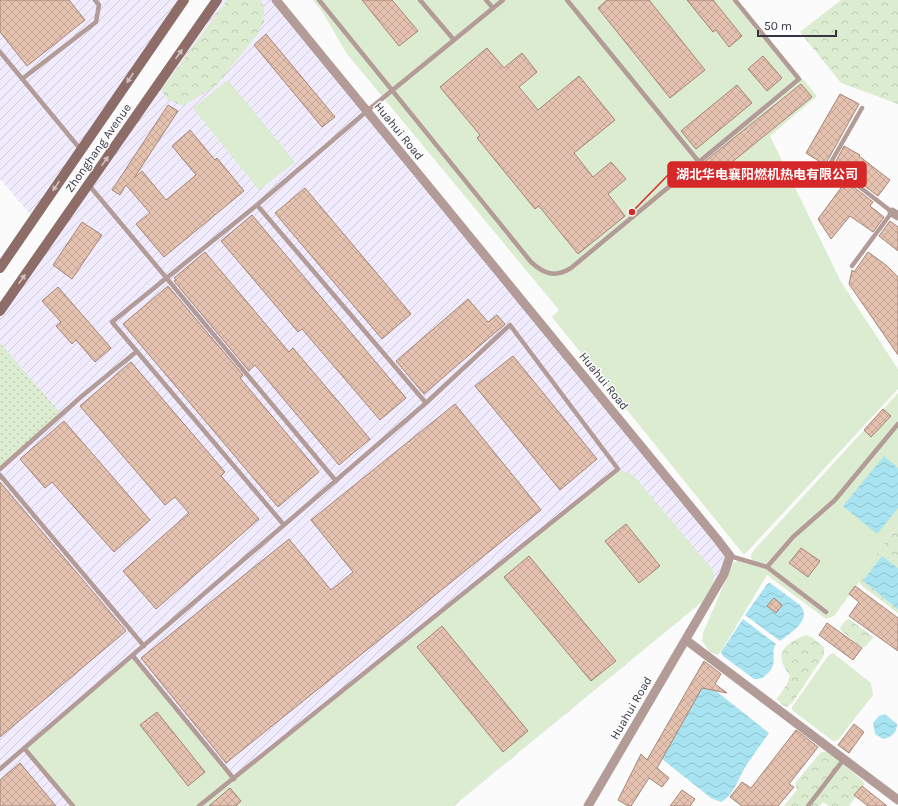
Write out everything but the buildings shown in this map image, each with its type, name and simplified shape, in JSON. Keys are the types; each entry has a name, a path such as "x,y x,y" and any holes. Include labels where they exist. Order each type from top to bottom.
{"main road":[{"name":"Zhonghang Avenue","path":"0,268 184,0"},
{"name":"Zhonghang Avenue","path":"0,311 217,0"}],"street":[{"name":"Huahui Road","path":"276,0 712,532 730,556 724,574 588,806"},
{"path":"686,640 898,800"}],"lane":[{"path":"22,79 96,22 99,5 95,0"},
{"path":"319,0 531,262 540,270 548,273 563,273 571,268 799,79 735,0"},
{"path":"420,0 454,40"},
{"path":"486,0 493,8"},
{"path":"284,525 112,322 257,205 367,111 503,0"},
{"path":"567,0 699,162"},
{"path":"0,52 81,150"},
{"path":"852,266 895,214 830,164 862,108"},
{"path":"88,184 336,481"},
{"path":"257,205 426,404"},
{"path":"0,769 426,404 510,325 618,469 199,806"},
{"path":"0,469 82,396 136,352"},
{"path":"767,568 793,537 836,500 898,424"},
{"path":"0,475 144,646"},
{"path":"730,556 767,568 826,612"},
{"path":"133,656 234,778"},
{"path":"24,748 73,806"},
{"path":"808,806 844,759"}],"shaded area":[{"path":"0,0 184,0 35,220 0,179"},
{"path":"217,0 276,0 730,556 714,592 454,806 0,806 0,311"}],"green space":[{"path":"227,0 261,0 264,8 264,22 256,36 216,86 183,106 167,99 161,90"},
{"path":"313,0 734,0 799,79 803,79 817,96 770,136 841,282 898,369 898,389 744,555 552,317 559,310 347,54 323,13"},
{"path":"841,0 898,0 898,104 841,83 800,32"},
{"path":"228,80 295,162 259,190 193,108"},
{"path":"0,343 61,414 0,469"},
{"path":"898,393 898,526 857,579 859,582 834,616 826,619 767,575 720,653 717,655 710,652 702,641 703,633 733,563 740,559 752,563 751,555 755,549"},
{"path":"618,469 633,475 713,570 714,592 453,806 73,806 24,748 133,656 233,778"},
{"path":"898,526 898,613 862,586 857,579"},
{"path":"849,619 872,636 873,638 865,647 862,647 841,631 840,628 846,620"},
{"path":"806,635 813,638 824,647 824,655 793,702 787,707 782,705 777,699 787,684 790,676 782,662 783,651 791,642"},
{"path":"833,653 871,683 873,695 838,740 833,741 792,710 792,707 828,656"},
{"path":"821,752 828,752 865,784 849,806 829,806 823,802 819,806 784,806 797,790 795,783"}],"water":[{"path":"884,456 898,468 898,508 877,534 843,506"},
{"path":"882,556 898,568 898,609 863,581"},
{"path":"768,583 800,605 803,611 804,616 799,626 780,641 745,615"},
{"path":"743,619 776,644 773,651 772,667 766,675 759,679 754,679 723,656 721,652"},
{"path":"702,688 716,691 769,733 746,766 730,795 721,802 711,798 662,759"},
{"path":"885,714 897,724 897,727 895,733 883,739 875,734 873,723 879,716"}],"place":[{"name":"湖北华电襄阳燃机热电有限公司","path":"632,212"}]}
